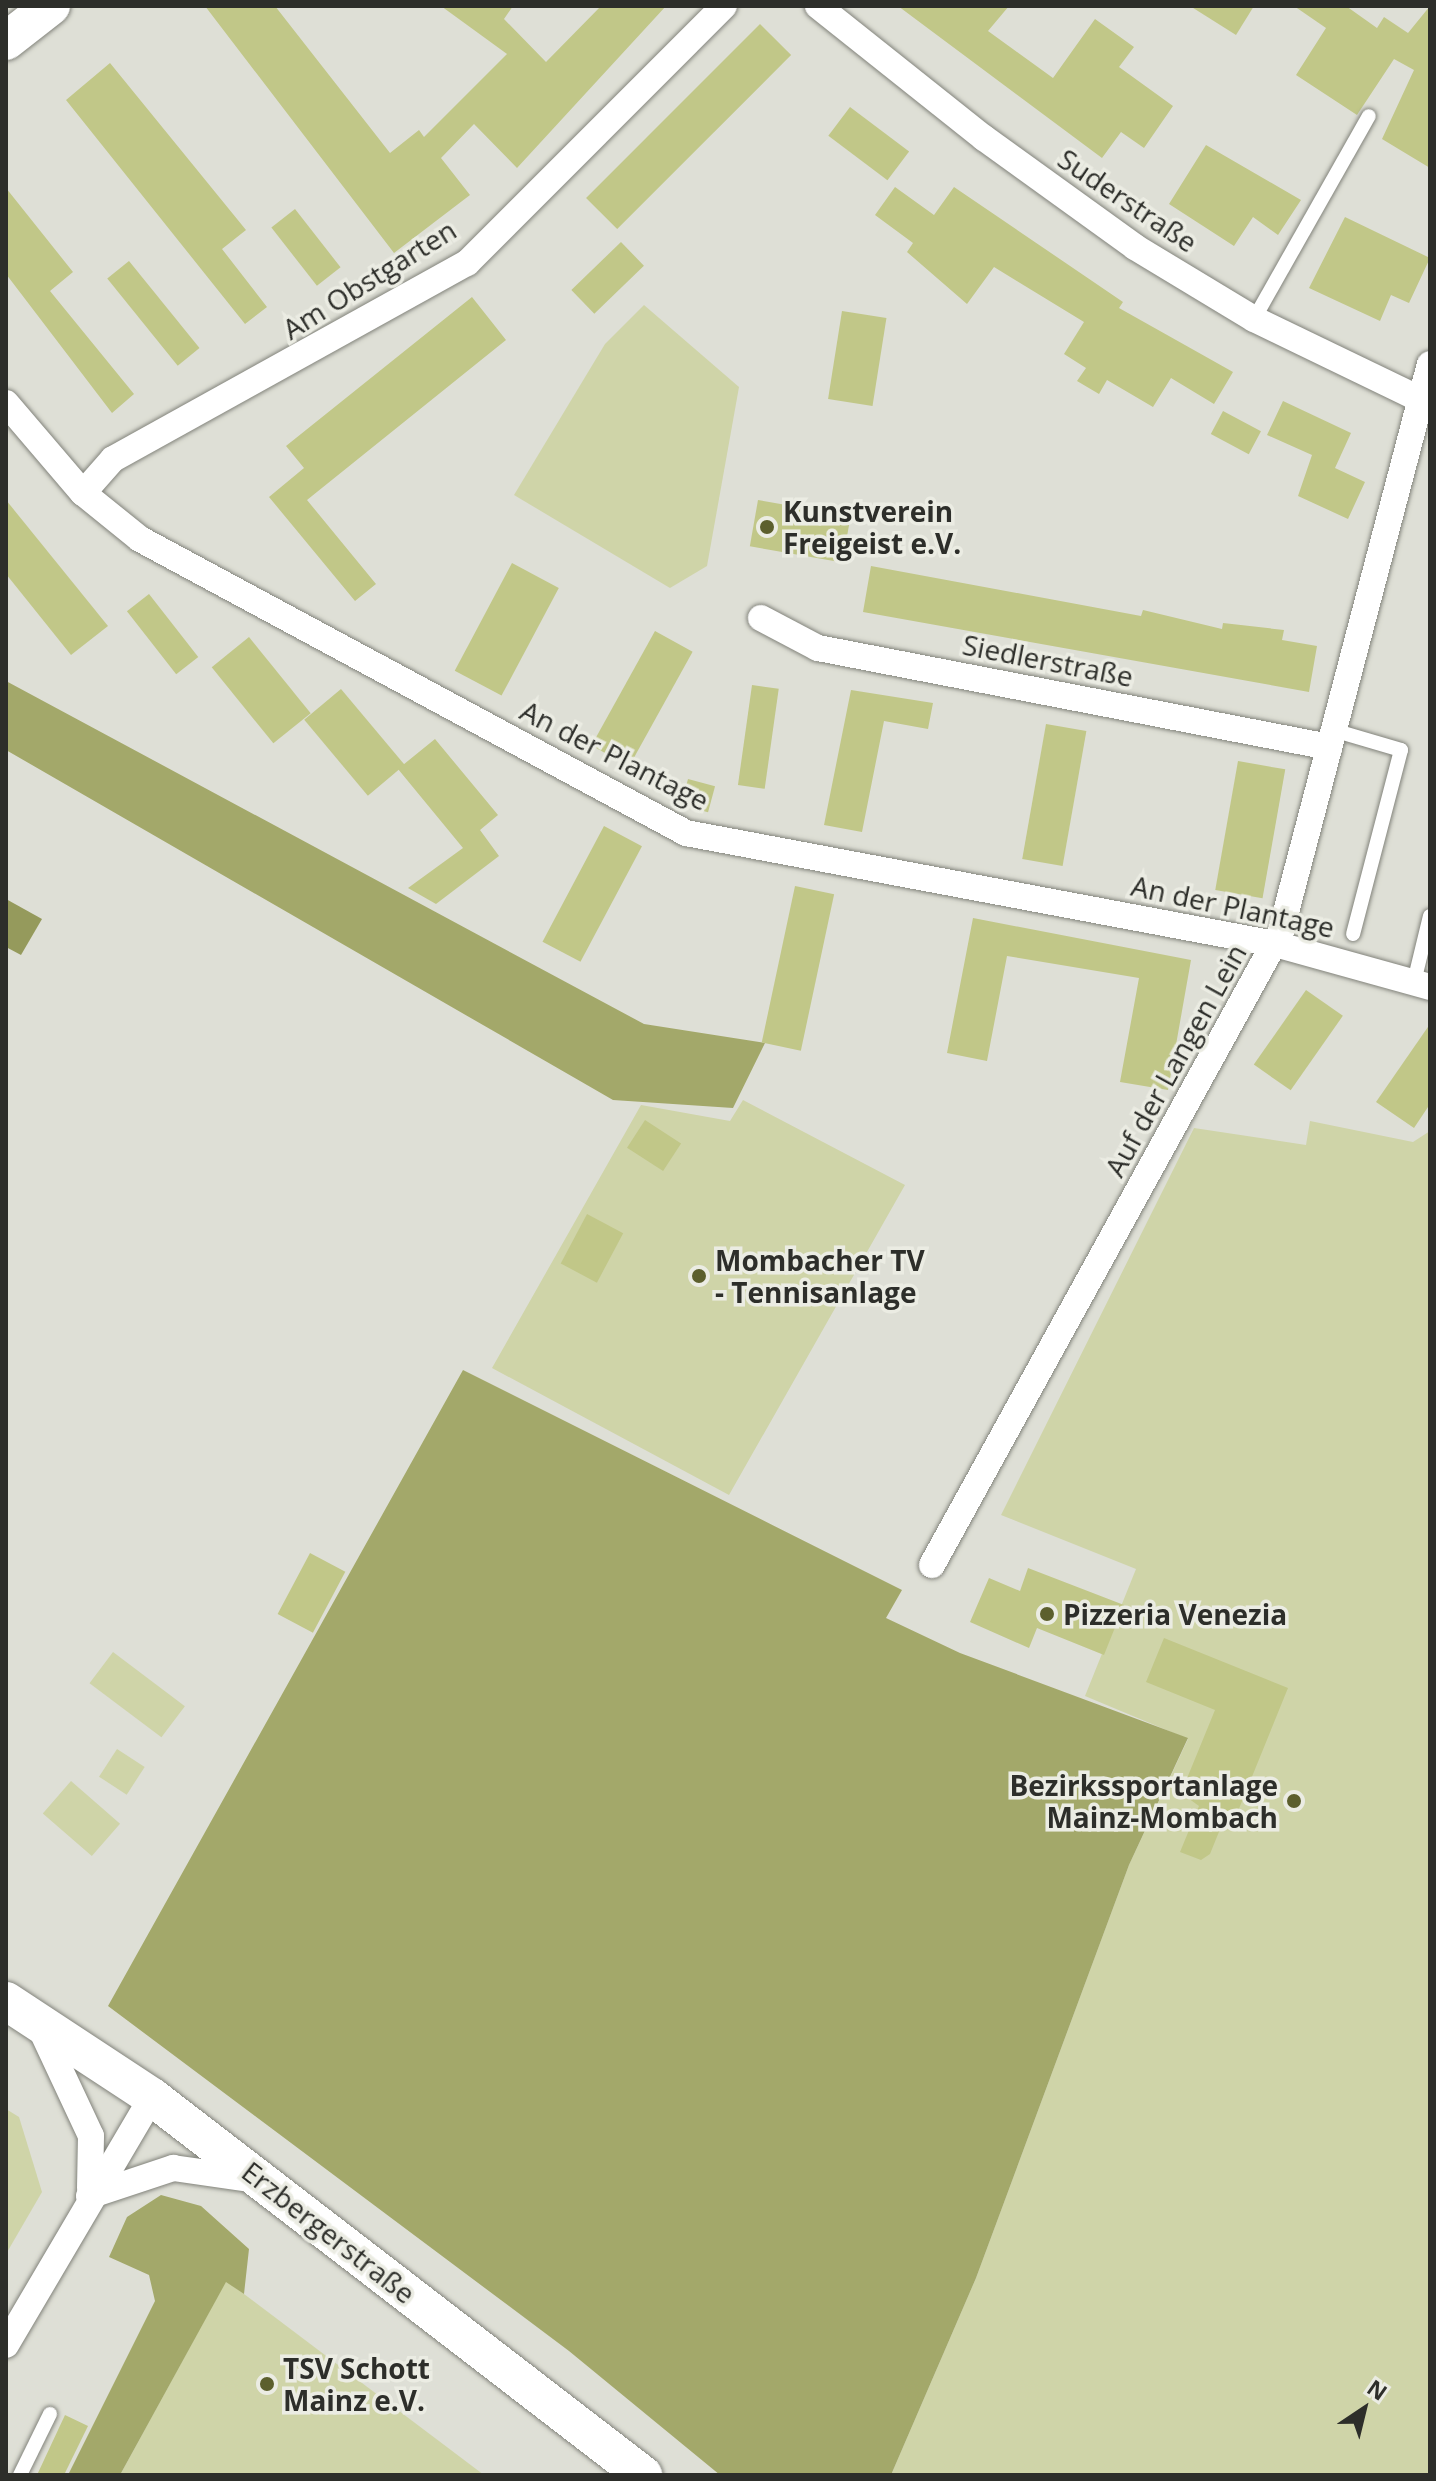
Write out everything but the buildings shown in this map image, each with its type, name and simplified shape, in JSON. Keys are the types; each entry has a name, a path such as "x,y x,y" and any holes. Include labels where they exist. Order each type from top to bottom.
{"main road":[{"path":"6,41 51,6"},
{"name":"Erzbergerstraße","path":"21,2010 152,2097 643,2475"}],"street":[{"name":"Am Obstgarten","path":"83,493 113,459 467,263 724,6"},
{"name":"Suderstraße","path":"818,6 1079,208 1254,319 1426,402"},
{"name":"Auf der Langen Lein","path":"932,1565 1275,944 1426,402 1430,364"},
{"name":"An der Plantage","path":"6,403 83,493 140,539 686,833 1275,944 1422,985"},
{"name":"Siedlerstraße","path":"761,618 818,648 1331,739"},
{"path":"21,2010 88,2127 89,2196"},
{"path":"9,2330 152,2097"},
{"path":"89,2196 173,2168 264,2181"}],"lane":[{"path":"1254,319 1369,116"},
{"path":"1331,739 1401,750 1353,934"},
{"path":"1422,985 1430,916"},
{"path":"20,2475 50,2414"}],"shaded area":[{"path":"644,305 739,387 707,566 670,588 514,495 605,344"},
{"path":"6,681 644,1024 765,1043 733,1108 613,1100 6,750"},
{"path":"6,899 42,919 21,955 6,947"},
{"name":"Mombacher TV - Tennisanlage","path":"743,1100 905,1185 729,1495 492,1368 641,1105 730,1121"},
{"name":"Bezirkssportanlage Mainz-Mombach","path":"1310,1121 1413,1142 1430,1131 1430,2475 891,2475 976,2278 1129,1865 1188,1739 1085,1696 1136,1569 1001,1515 1194,1128 1306,1145"},
{"path":"463,1370 902,1590 886,1618 960,1653 1188,1738 1129,1865 976,2278 891,2475 720,2475 569,2351 108,2006"},
{"path":"113,1652 185,1706 161,1737 90,1683"},
{"path":"117,1749 145,1767 127,1795 99,1777"},
{"path":"71,1781 120,1824 92,1856 43,1813"},
{"path":"6,2109 19,2117 42,2192 6,2254"},
{"path":"161,2195 201,2206 249,2249 244,2294 226,2282 120,2475 68,2475 155,2301 149,2275 109,2257 127,2217"},
{"name":"TSV Schott Mainz e.V.","path":"226,2281 244,2294 484,2475 120,2475"}],"place":[{"name":"Kunstverein Freigeist e.V.","path":"767,527"},
{"name":"Mombacher TV - Tennisanlage","path":"699,1276"},
{"name":"Pizzeria Venezia","path":"1047,1614"},
{"name":"Bezirkssportanlage Mainz-Mombach","path":"1294,1801"},
{"name":"TSV Schott Mainz e.V.","path":"267,2384"}]}
